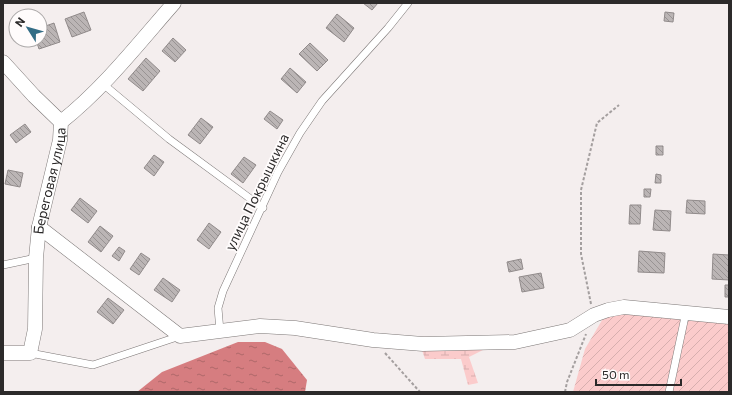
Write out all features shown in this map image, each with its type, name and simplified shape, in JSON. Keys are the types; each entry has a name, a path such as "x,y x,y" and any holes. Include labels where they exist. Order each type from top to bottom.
{"street":[{"name":"Береговая улица","path":"30,353 34,329 36,258 39,227 60,140 61,122 80,107 103,84 174,3"},
{"path":"3,62 34,96 61,122"},
{"path":"39,227 180,336 260,326 295,328 373,340 423,344 515,342 570,330 594,315 608,310 624,307 729,316"},
{"path":"3,353 30,353"}],"lane":[{"name":"улица Покрышкина","path":"220,331 218,308 223,292 278,172 300,133 322,101 388,28 408,3"},
{"path":"103,84 169,139 262,208"},
{"path":"3,265 36,258"},
{"path":"669,392 686,312"},
{"path":"30,353 92,365 180,336"}],"path":[{"path":"565,392 567,382 594,315 581,254 581,190 596,123 619,105"},
{"path":"373,340 420,392"}],"green space":[{"path":"608,310 729,317 729,392 573,392 585,349"},
{"path":"489,347 469,357 478,383 468,385 461,359 425,359 422,350"}],"water":[{"path":"238,342 265,342 282,349 307,380 305,392 137,392 162,372"}],"building":[{"path":"363,3 378,3 372,10"},
{"path":"84,12 91,30 72,37 65,19"},
{"path":"665,12 674,13 673,22 664,21"},
{"path":"337,14 354,28 344,42 326,28"},
{"path":"54,23 60,42 48,46 48,25"},
{"path":"173,38 186,50 175,62 162,51"},
{"path":"310,43 328,60 317,71 299,54"},
{"path":"146,58 160,71 143,91 128,79"},
{"path":"290,68 306,82 297,93 281,79"},
{"path":"270,111 283,120 277,129 264,119"},
{"path":"201,118 213,127 200,144 188,135"},
{"path":"25,124 31,132 16,143 10,135"},
{"path":"656,146 663,146 663,155 656,155"},
{"path":"154,155 164,162 154,176 144,168"},
{"path":"244,157 256,165 243,183 231,174"},
{"path":"8,170 23,173 20,187 5,184"},
{"path":"656,174 661,175 661,183 655,183"},
{"path":"644,189 651,189 650,197 644,197"},
{"path":"80,198 97,211 88,223 71,210"},
{"path":"687,200 705,201 705,214 686,213"},
{"path":"630,205 641,205 640,224 629,224"},
{"path":"655,210 671,211 670,231 653,230"},
{"path":"209,223 221,232 209,249 197,240"},
{"path":"100,226 113,236 101,252 88,242"},
{"path":"119,247 125,251 119,261 112,256"},
{"path":"639,251 665,253 664,273 638,272"},
{"path":"141,253 150,259 139,275 130,269"},
{"path":"713,254 729,255 729,280 712,279"},
{"path":"521,259 523,269 509,272 507,262"},
{"path":"541,273 544,288 522,292 519,277"},
{"path":"163,278 180,290 172,302 154,290"},
{"path":"725,285 729,285 729,297 725,297"},
{"path":"108,298 124,310 113,324 97,312"}]}
